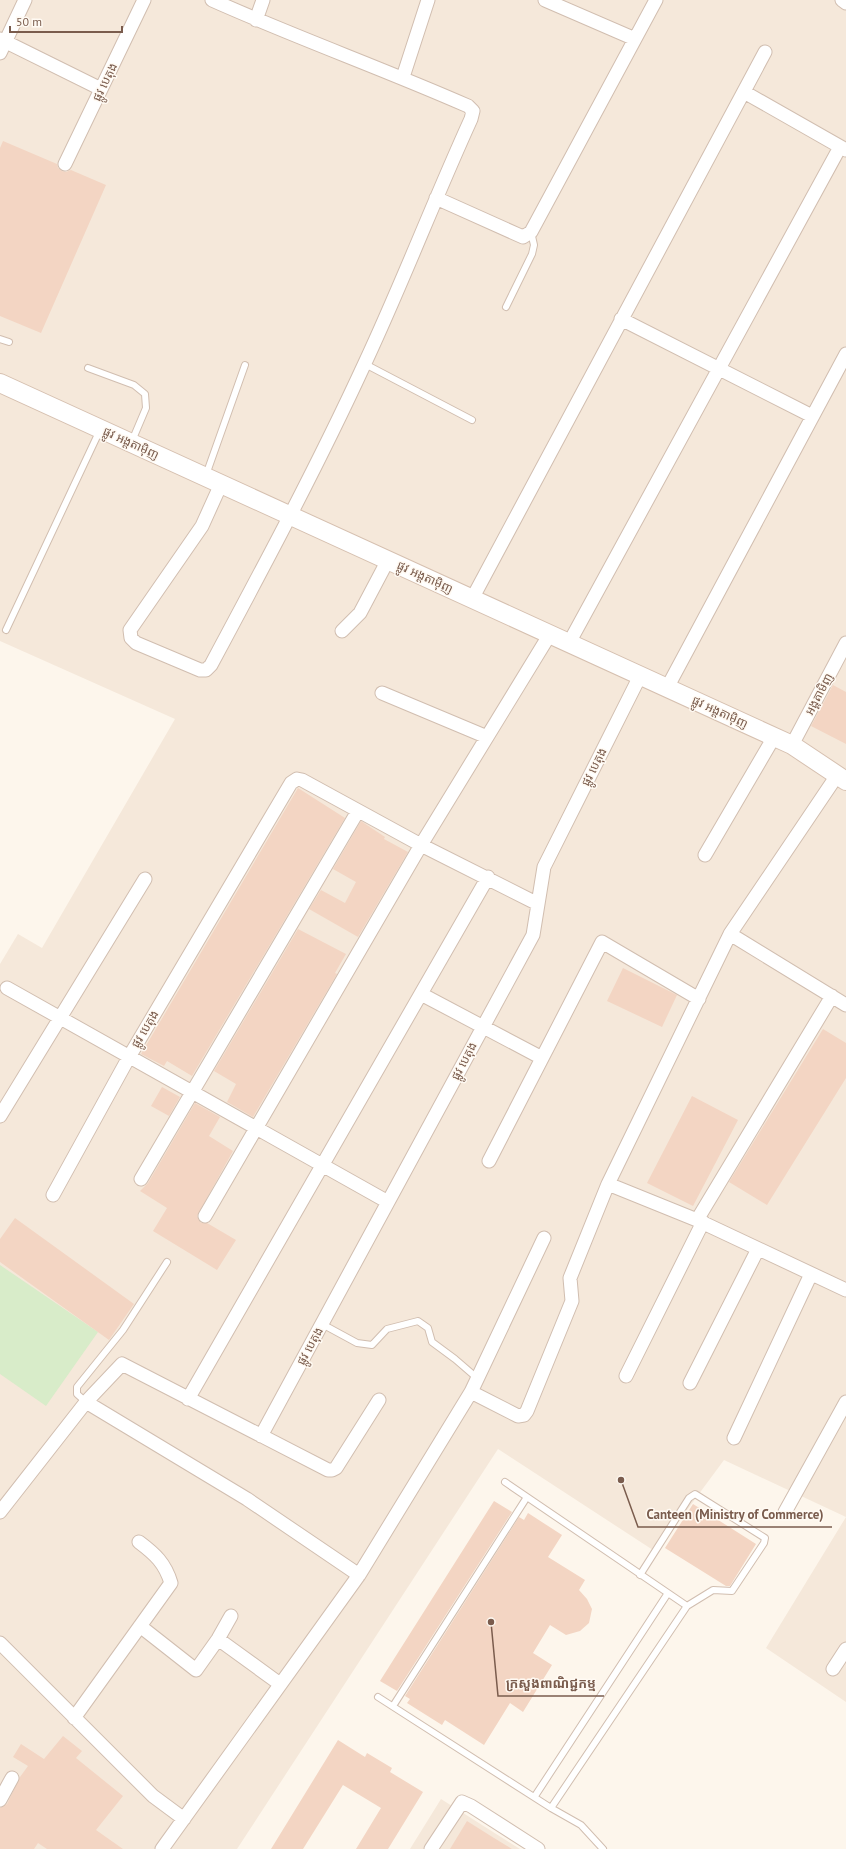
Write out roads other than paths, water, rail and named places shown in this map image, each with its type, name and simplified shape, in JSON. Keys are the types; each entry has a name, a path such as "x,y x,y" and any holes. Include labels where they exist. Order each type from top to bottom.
{"street":[{"path":"25,0 2,44 101,89"},
{"name":"ផ្លូវ បេតុង","path":"65,164 144,0"},
{"path":"212,0 256,20 403,77 468,106 473,111 471,119 365,364 291,516 211,666 206,670 200,670 136,643 131,638 130,630 202,526 213,480"},
{"path":"256,20 263,0"},
{"path":"403,77 428,0"},
{"path":"545,0 635,39"},
{"path":"436,198 523,237 531,232 656,0"},
{"path":"842,0 846,3"},
{"path":"472,599 765,52"},
{"path":"569,643 718,368 843,149 744,92"},
{"path":"621,319 812,416"},
{"path":"667,688 846,354"},
{"name":"ផ្លូវ អង្តតាម៉ិញ","path":"0,383 792,745 842,778"},
{"path":"342,631 360,613 388,560"},
{"path":"205,1216 421,845 550,634"},
{"name":"អង្គតាមិញ","path":"792,745 846,643"},
{"name":"ផ្លូវ បេតុង","path":"261,1436 533,934 544,867 640,676"},
{"path":"382,693 487,738"},
{"path":"705,855 774,737"},
{"path":"471,1392 518,1416 524,1415 527,1411 572,1301 570,1278 608,1184 730,934 842,778"},
{"name":"ផ្លូវ បេតុង","path":"53,1195 129,1057 291,783 297,779 302,780 358,811"},
{"path":"141,1179 194,1093 358,811 421,845 488,877 538,904"},
{"path":"188,1399 488,877"},
{"path":"0,1116 145,879"},
{"path":"730,934 846,1005"},
{"path":"489,1160 602,942 699,999"},
{"path":"7,988 388,1202"},
{"path":"421,994 542,1058"},
{"path":"626,1376 700,1221 832,996"},
{"path":"608,1184 700,1221 846,1290"},
{"path":"162,1849 359,1575 471,1392 544,1238"},
{"path":"690,1382 758,1249"},
{"path":"734,1438 811,1274"},
{"path":"0,1512 86,1402 122,1364 125,1364 188,1399 328,1470 336,1468 378,1400"},
{"path":"86,1402 247,1499 359,1575"},
{"path":"786,1512 846,1402"},
{"path":"74,1718 171,1583 167,1570 153,1552 139,1542"},
{"path":"140,1626 196,1670 218,1639 231,1616"},
{"path":"218,1639 280,1684"},
{"path":"0,1643 153,1796 184,1819"},
{"path":"832,1669 846,1649"},
{"path":"0,1800 12,1778"},
{"path":"431,1849 462,1802 471,1806 538,1849"}],"lane":[{"path":"506,307 532,254 534,245 531,232"},
{"path":"0,339 9,342"},
{"path":"365,364 472,420"},
{"path":"213,480 245,365"},
{"path":"88,368 134,385 145,394 146,408 131,443"},
{"path":"6,630 72,486 101,429"},
{"path":"86,1402 77,1394 77,1386 123,1330 167,1262"},
{"path":"322,1324 357,1343 372,1345 387,1328 418,1321 428,1328 432,1342 477,1378"},
{"path":"505,1482 687,1606"},
{"path":"551,1808 687,1606 713,1590 732,1592 764,1543 765,1538 695,1494 689,1498 640,1575"},
{"path":"393,1706 527,1497"},
{"path":"535,1796 668,1593"},
{"path":"378,1696 535,1796 551,1808 581,1824 603,1849"}],"place":[{"name":"Canteen (Ministry of Commerce)","path":"621,1480"},
{"name":"ក្រសួងពាណិជ្ជកម្ម","path":"491,1622"}]}
